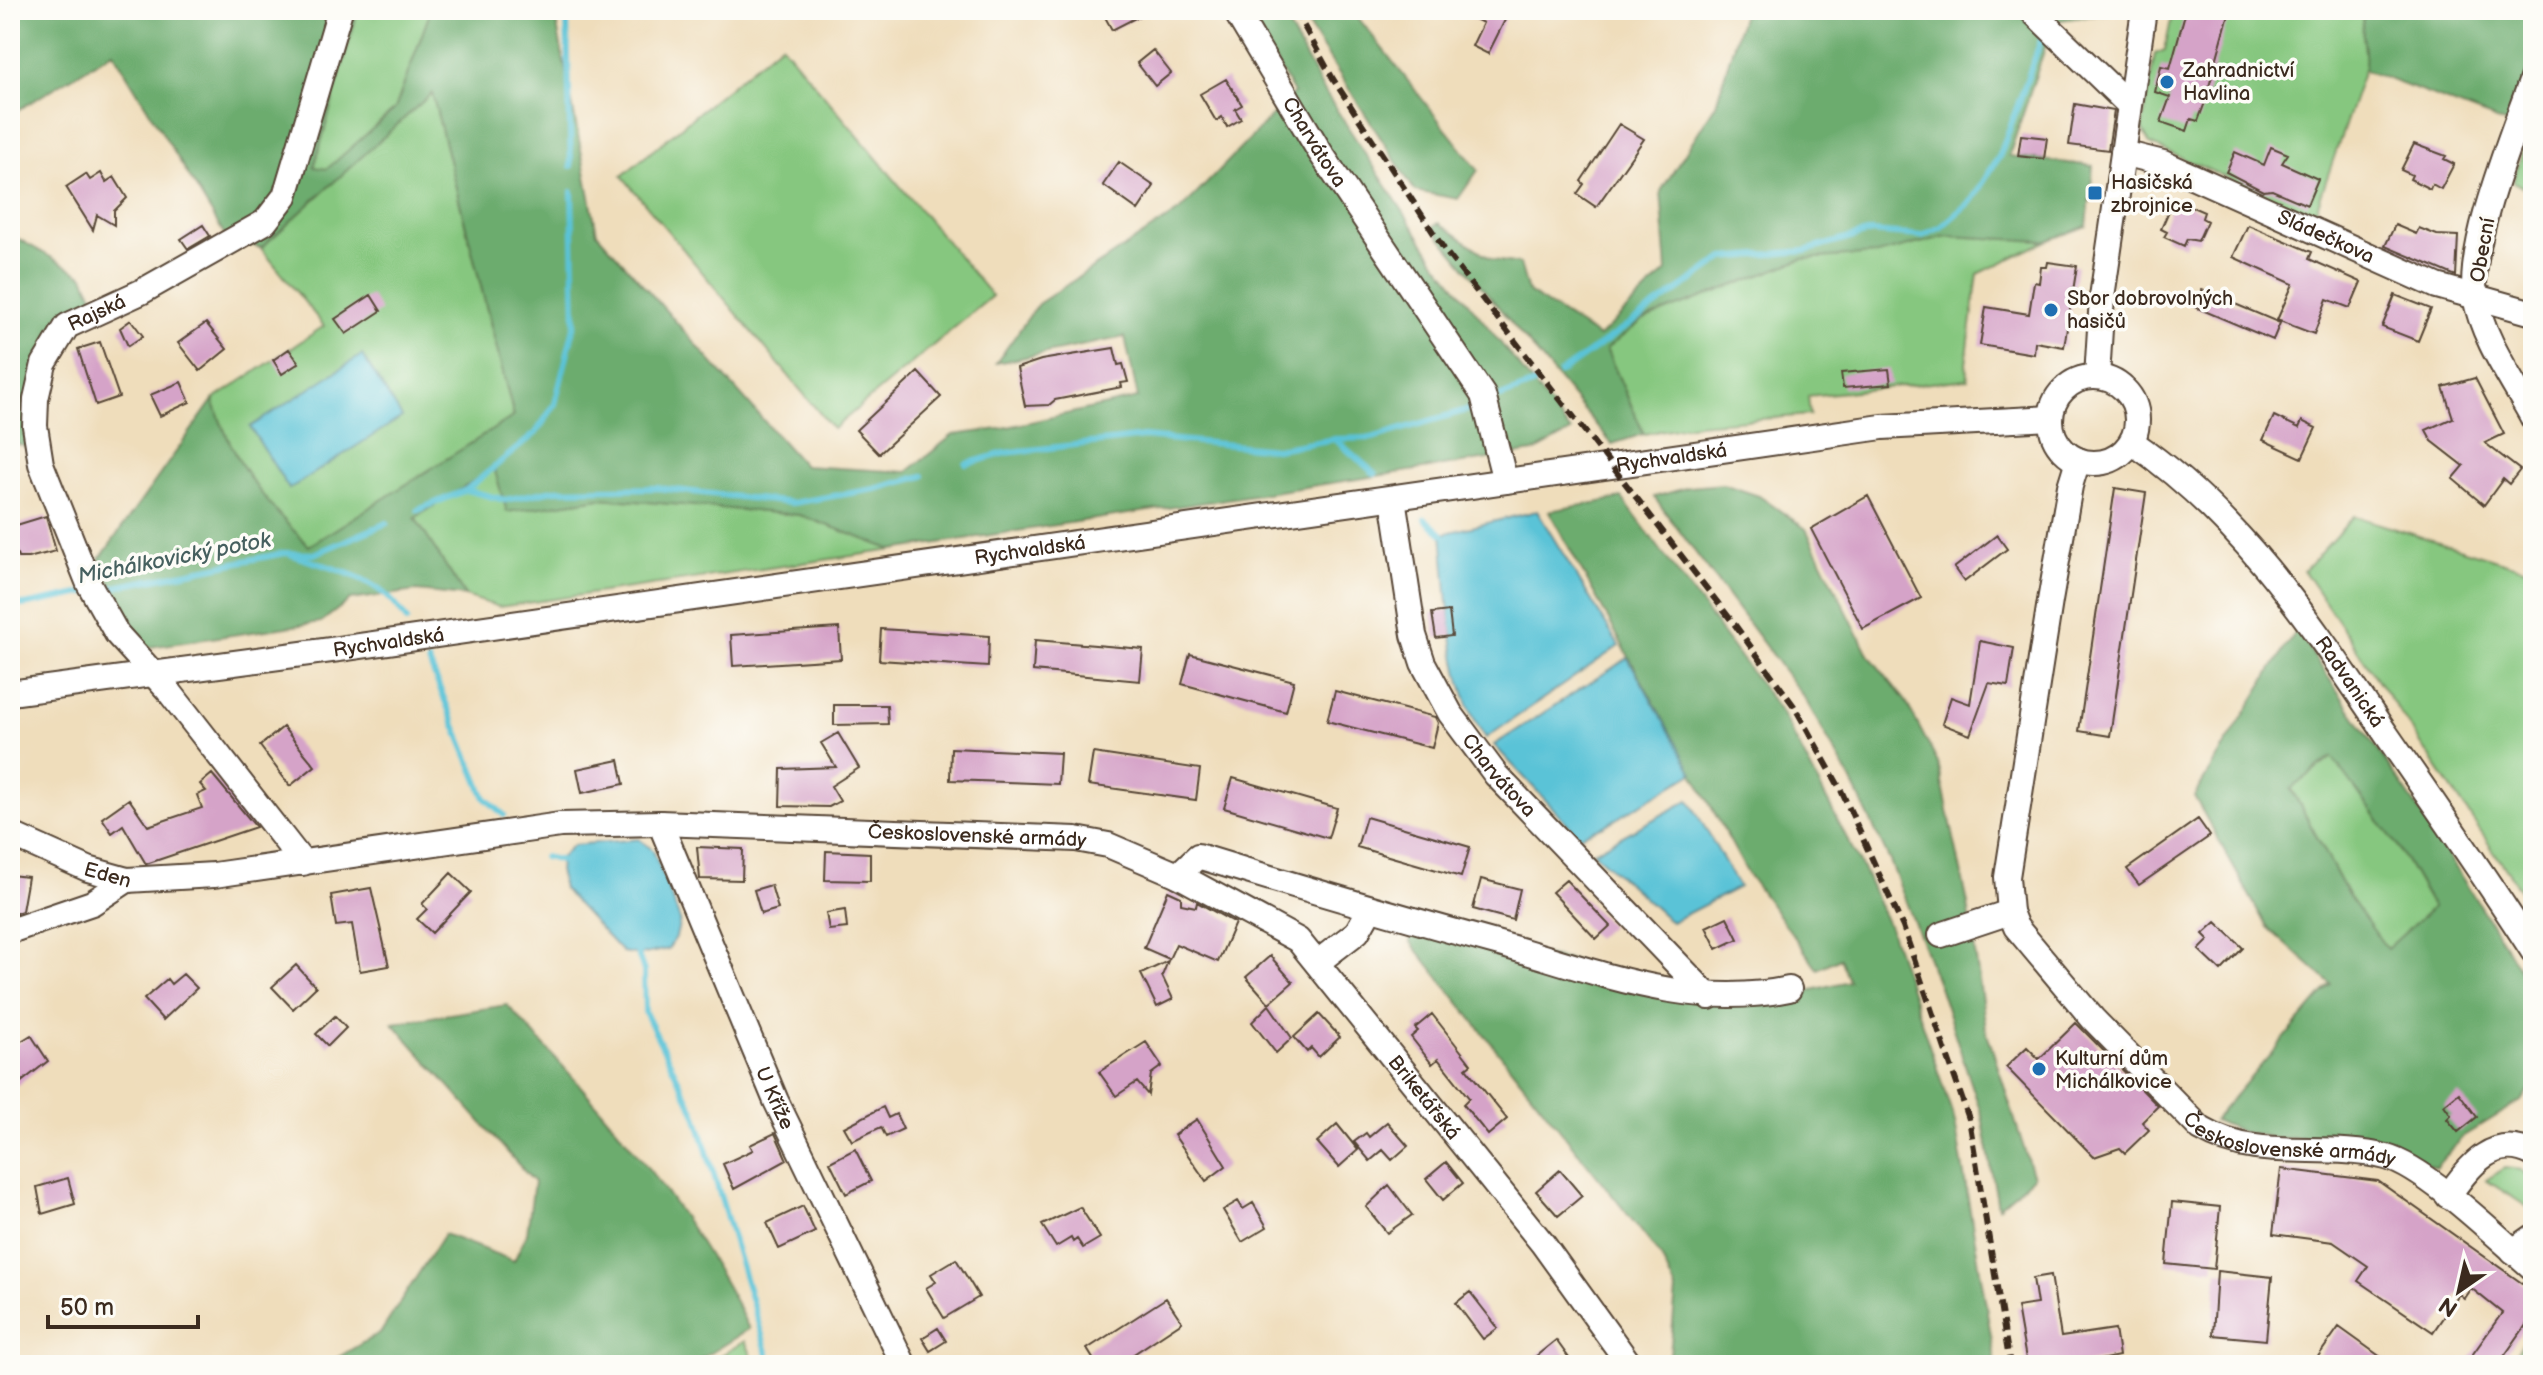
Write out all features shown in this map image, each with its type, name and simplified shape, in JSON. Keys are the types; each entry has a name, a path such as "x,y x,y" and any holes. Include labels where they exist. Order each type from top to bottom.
{"street":[{"name":"Rajská","path":"303,863 153,674 117,634 93,592 41,464 35,426 36,399 44,364 67,326 141,292 265,222 285,196 340,10"},
{"name":"Charvátova","path":"1235,10 1320,152 1483,395 1505,481"},
{"path":"2097,377 2102,297 2144,10"},
{"path":"2039,18 2129,105"},
{"name":"Obecní","path":"2533,76 2485,223 2474,279 2475,298 2494,345 2533,418"},
{"name":"Sládečkova","path":"2123,153 2163,163 2437,286 2533,313"},
{"path":"2097,377 2113,381 2133,400 2137,427 2132,442 2110,461 2094,464 2078,460 2058,443 2051,418 2058,395 2077,380 2097,377"},
{"name":"Rychvaldská","path":"10,693 1882,427 2051,418"},
{"name":"Radvanická","path":"2132,442 2202,496 2254,548 2299,606 2533,951"},
{"path":"1941,935 2010,912 2007,877 2050,601 2070,486 2078,460"},
{"name":"Charvátova","path":"1393,498 1414,635 1423,663 1450,713 1501,781 1709,997"},
{"name":"Československé armády","path":"214,875 517,830 660,823 1076,839 1108,845 1178,875"},
{"name":"U Kříže","path":"660,823 776,1101 904,1365"},
{"name":"Eden","path":"10,834 88,869 127,880 214,875"},
{"path":"1178,875 1198,856 1370,909 1671,991 1709,997 1749,997 1789,989"},
{"name":"Briketářská","path":"1178,875 1298,940 1574,1283 1630,1365"},
{"path":"10,931 92,903 127,880"},
{"path":"1318,962 1357,932 1370,909"},
{"name":"Československé armády","path":"2010,912 2026,942 2093,1019 2201,1129 2220,1141 2246,1148 2354,1152 2390,1158 2523,1244 2533,1268"},
{"path":"2448,1196 2478,1158 2490,1151 2517,1147 2533,1154"}],"green space":[{"path":"10,10 358,10 314,167 327,169 395,109 431,10 554,10 597,233 804,466 907,472 953,435 999,429 1138,398 1125,337 996,363 1038,304 1182,209 1294,93 1245,10 1280,10 1321,86 1435,260 1571,432 1534,452 893,550 800,515 600,498 507,512 494,468 415,518 465,596 416,591 350,600 321,622 144,648 99,560 213,400 230,443 251,480 309,546 514,416 432,93 261,248 226,237 113,52 10,115"},
{"path":"358,10 431,10 395,109 328,169 314,168"},
{"path":"1303,10 1352,10 1478,170 1458,199 1415,191 1311,30"},
{"path":"1744,10 2130,10 2054,21 2009,156 2093,166 2087,226 2046,241 1947,236 1877,254 1802,259 1643,320 1606,349 1644,434 1612,444 1432,227 1439,223 1493,260 1520,264 1528,292 1599,337 1667,271 1661,191 1716,104"},
{"path":"2173,10 2366,10 2362,17 2367,61 2314,216 2150,144 2142,129 2155,54 2165,50"},
{"path":"2366,10 2533,10 2533,58 2510,125 2364,70 2362,24"},
{"path":"781,44 992,296 833,429 622,176"},
{"path":"432,93 514,417 309,546 251,480 230,443 213,400 324,326 261,248"},
{"path":"2533,116 2533,192 2513,182"},
{"path":"10,234 84,276 98,307 58,324 27,447 10,442"},
{"path":"1947,236 2046,241 1978,274 1966,363 1968,379 1808,396 1810,415 1696,424 1644,434 1606,349 1643,320 1802,259 1877,254"},
{"path":"494,467 508,512 600,498 800,515 893,550 499,607 465,596 415,518"},
{"path":"1723,484 1759,496 1806,529 1868,654 1905,700 1938,763 1968,904 1986,1029 2033,1177 1998,1207 1982,1116 1940,989 1890,861 1852,782 1805,699 1654,497 1689,487"},
{"path":"1622,498 1782,714 1865,873 1891,932 1955,1122 1996,1365 1669,1365 1676,1290 1660,1255 1410,941 1414,929 1771,1000 1849,981 1840,958 1818,969 1748,874 1549,511"},
{"path":"2354,516 2533,571 2533,909 2304,571"},
{"path":"2296,630 2426,821 2533,990 2533,1083 2521,1101 2462,1137 2435,1168 2392,1146 2336,1139 2273,1138 2240,1131 2214,1120 2331,984 2267,927 2194,796","holes":["2332,757 2397,845 2433,907 2387,949 2348,895 2291,789"]},
{"path":"2333,757 2397,845 2433,908 2280,1076 2387,950 2348,895 2291,788"},
{"path":"507,1005 576,1080 671,1198 699,1240 749,1329 691,1365 325,1365 381,1332 444,1234 514,1261 527,1233 534,1182 393,1023"},
{"path":"2505,1168 2521,1170 2532,1181 2532,1210 2486,1180"},
{"path":"2533,1330 2533,1365 2507,1365"},
{"path":"745,1341 756,1365 705,1365"}],"water":[{"path":"362,355 402,417 289,489 250,427"},
{"path":"1537,511 1619,646 1486,738 1464,694 1457,667 1442,534"},
{"path":"1628,658 1693,773 1604,826 1579,836 1494,745"},
{"path":"1689,800 1739,887 1671,922 1593,852"},
{"path":"639,839 653,850 680,920 676,937 668,949 640,955 622,952 563,889 559,870 561,857 573,845"}],"building":[{"path":"1118,10 1151,10 1112,30 1105,17"},
{"path":"1458,10 1510,10 1488,54 1472,46 1483,23"},
{"path":"2186,10 2230,10 2204,105 2198,121 2191,119 2187,131 2161,122 2170,97 2155,92 2161,66 2170,68"},
{"path":"1153,50 1171,73 1155,86 1137,63"},
{"path":"1226,79 1242,105 1235,109 1241,119 1227,127 1222,117 1216,121 1200,94"},
{"path":"2075,104 2114,111 2108,150 2069,145"},
{"path":"1619,124 1644,139 1596,207 1577,194 1584,184 1581,181"},
{"path":"2021,135 2047,138 2044,159 2018,156"},
{"path":"2414,144 2446,156 2444,159 2454,164 2441,189 2432,184 2430,189 2410,179 2412,175 2401,170"},
{"path":"2271,147 2288,154 2282,163 2318,179 2307,205 2272,190 2263,191 2226,172 2235,152 2264,165"},
{"path":"1119,162 1154,186 1138,210 1103,185"},
{"path":"101,173 106,182 114,177 127,198 114,211 114,225 97,215 93,230 66,187 86,174 90,180"},
{"path":"2174,199 2204,212 2202,218 2207,221 2198,241 2187,239 2184,246 2164,237 2167,232 2161,229"},
{"path":"203,225 210,236 188,249 181,239"},
{"path":"2248,225 2312,252 2309,259 2361,282 2350,308 2327,299 2314,334 2277,320 2293,284 2233,257"},
{"path":"2395,225 2416,234 2419,228 2437,235 2458,236 2456,276 2385,246"},
{"name":"Sbor dobrovolných hasičů","path":"2048,262 2077,266 2064,347 2035,342 2034,354 1980,345 1986,307 2029,314 2034,282 2039,283 2041,267 2047,267"},
{"path":"2202,290 2280,323 2273,340 2195,307"},
{"path":"371,295 381,311 346,334 335,319"},
{"path":"2395,295 2431,309 2418,341 2382,327"},
{"path":"131,320 143,336 128,346 120,328"},
{"path":"206,323 227,349 200,371 178,343"},
{"path":"100,342 119,397 96,405 78,349"},
{"path":"1114,348 1118,365 1123,364 1128,382 1121,383 1122,387 1055,400 1049,405 1025,406 1017,368 1041,360"},
{"path":"289,349 299,363 282,374 273,360"},
{"path":"1889,369 1891,384 1843,388 1841,373"},
{"path":"918,372 941,397 879,454 856,430"},
{"path":"2475,378 2504,434 2485,443 2520,470 2509,484 2503,479 2484,505 2453,479 2464,466 2432,441 2426,430 2453,418 2443,387"},
{"path":"181,382 190,402 160,416 150,395"},
{"path":"2274,416 2299,428 2302,421 2316,428 2302,458 2263,440"},
{"path":"2115,488 2146,493 2110,736 2079,731"},
{"path":"1868,496 1921,598 1863,629 1811,529"},
{"path":"46,516 56,551 28,558 18,558 16,551 10,553 10,527"},
{"path":"1997,535 2007,549 1964,582 1954,568"},
{"path":"1449,611 1452,636 1436,638 1432,613"},
{"path":"839,628 841,659 733,666 731,635"},
{"path":"881,629 989,636 988,667 879,660"},
{"path":"1035,640 1143,649 1140,681 1033,671"},
{"path":"1980,641 2014,648 2008,686 1989,683 1970,735 1942,724 1951,697 1970,704"},
{"path":"1190,654 1294,681 1286,712 1182,684"},
{"path":"1335,691 1435,717 1438,723 1432,748 1327,721"},
{"path":"834,705 887,705 888,724 834,725"},
{"path":"283,727 315,766 290,786 260,746"},
{"path":"838,733 859,768 831,786 840,801 829,807 780,806 781,769 836,767 821,743"},
{"path":"951,748 1060,753 1058,784 950,780"},
{"path":"1093,753 1200,769 1196,800 1088,785"},
{"path":"619,760 624,784 582,793 577,769"},
{"path":"212,774 256,827 146,864 123,825 112,833 102,818 129,799 148,826 202,808 197,795 206,791 200,784"},
{"path":"1233,778 1337,808 1328,838 1224,808"},
{"path":"1366,817 1470,847 1461,877 1357,847"},
{"path":"2198,819 2210,836 2139,885 2127,869"},
{"path":"697,847 743,849 742,880 700,879"},
{"path":"826,851 870,853 870,881 825,880"},
{"path":"451,873 471,892 432,933 417,919 427,909 422,904"},
{"path":"10,875 28,877 22,911 10,915"},
{"path":"1481,879 1520,889 1513,920 1473,909"},
{"path":"1566,880 1610,926 1596,939 1552,892"},
{"path":"771,885 778,909 761,914 754,890"},
{"path":"371,888 389,966 360,971 352,924 336,926 331,895"},
{"path":"1168,891 1181,897 1181,904 1196,907 1197,902 1235,923 1218,962 1176,944 1169,959 1144,948"},
{"path":"845,910 847,928 829,930 826,913"},
{"path":"1727,917 1738,939 1717,949 1706,927"},
{"path":"2216,922 2243,948 2221,971 2199,950 2209,940 2203,934"},
{"path":"1270,956 1293,982 1269,1003 1246,977"},
{"path":"1168,961 1162,976 1173,999 1157,1007 1141,974"},
{"path":"296,965 316,987 293,1009 272,987"},
{"path":"183,974 197,988 163,1020 144,999 167,979 171,984"},
{"path":"1269,1005 1292,1038 1276,1053 1252,1022"},
{"path":"1319,1014 1340,1037 1319,1057 1311,1048 1307,1052 1294,1037"},
{"path":"1432,1014 1471,1064 1466,1068 1507,1119 1488,1135 1463,1104 1469,1098 1438,1059 1432,1064 1411,1037 1418,1031 1415,1028"},
{"path":"335,1016 346,1028 328,1046 316,1034"},
{"path":"2076,1023 2158,1106 2142,1122 2149,1130 2125,1153 2120,1148 2094,1157 2006,1067 2027,1047 2039,1059"},
{"path":"31,1035 48,1061 10,1091 10,1048"},
{"path":"1146,1042 1162,1066 1151,1074 1148,1095 1137,1082 1116,1096 1099,1072"},
{"path":"2459,1093 2477,1117 2458,1132 2447,1119 2451,1115 2444,1105"},
{"path":"883,1107 888,1118 896,1114 903,1129 886,1137 881,1127 852,1141 844,1127"},
{"path":"1197,1119 1226,1166 1206,1181 1174,1135"},
{"path":"1387,1122 1408,1146 1392,1160 1383,1150 1370,1161 1354,1142 1366,1133 1369,1137"},
{"path":"1337,1124 1358,1150 1339,1167 1317,1142"},
{"path":"775,1133 787,1160 734,1189 723,1164 753,1150 750,1145"},
{"path":"855,1149 871,1181 846,1194 830,1162"},
{"path":"1446,1162 1463,1183 1443,1200 1426,1179"},
{"path":"2281,1169 2378,1181 2533,1291 2524,1304 2533,1315 2498,1365 2465,1365 2502,1313 2471,1288 2464,1298 2459,1294 2433,1332 2358,1281 2368,1266 2333,1242 2273,1234"},
{"path":"1560,1170 1582,1196 1558,1216 1536,1191"},
{"path":"68,1178 75,1204 42,1214 37,1187"},
{"path":"1389,1185 1412,1215 1387,1233 1366,1207"},
{"path":"1238,1201 1243,1209 1253,1203 1267,1227 1242,1242 1223,1210"},
{"path":"2172,1202 2220,1207 2214,1269 2166,1264"},
{"path":"803,1206 815,1232 779,1249 767,1223"},
{"path":"1080,1207 1100,1238 1083,1248 1077,1239 1073,1242 1071,1238 1056,1247 1042,1225"},
{"path":"956,1259 979,1297 944,1318 926,1288 936,1282 931,1274"},
{"path":"2217,1271 2272,1277 2266,1340 2213,1335"},
{"path":"2051,1275 2061,1337 2115,1329 2119,1356 2076,1365 2027,1365 2017,1307 2037,1304 2033,1278"},
{"path":"1470,1292 1498,1328 1483,1339 1456,1303"},
{"path":"1166,1298 1182,1322 1117,1365 1097,1365 1087,1349"},
{"path":"2339,1327 2392,1365 2312,1365"},
{"path":"938,1328 946,1341 930,1351 922,1338"},
{"path":"1556,1340 1574,1365 1525,1365"}],"waterway":[{"path":"563,10 567,18 571,166"},
{"name":"Michálkovický potok","path":"1560,373 1724,258 1805,251 1871,232 1922,236 1941,227 1972,200 2000,155 2044,32"},
{"path":"418,510 466,490 536,433 555,404 575,323 572,192"},
{"name":"Michálkovický potok","path":"1501,397 1534,384"},
{"name":"Michálkovický potok","path":"966,464 1005,453 1144,437 1276,449 1335,439 1372,438 1470,409"},
{"path":"1336,440 1375,474"},
{"name":"Michálkovický potok","path":"466,490 505,500 553,490 657,488 792,503 875,489 923,476"},
{"path":"1425,519 1442,534"},
{"name":"Michálkovický potok","path":"100,590 284,553 314,554 387,523"},
{"path":"292,555 342,571 371,585 385,594 407,621"},
{"name":"Michálkovický potok","path":"10,603 24,605 89,592"},
{"path":"429,662 485,798 504,815"},
{"path":"544,857 568,862"},
{"path":"636,949 644,971 645,1012 696,1115 771,1365"}],"railway":[{"path":"1295,10 1333,79 1446,252 1735,625 1794,706 1840,788 1903,927 1969,1119 2010,1365"}],"place":[{"name":"Zahradnictví Havlina","path":"2167,82"},
{"name":"Hasičská zbrojnice","path":"2095,193"},
{"name":"Sbor dobrovolných hasičů","path":"2051,310"},
{"name":"Kulturní dům Michálkovice","path":"2039,1069"}]}
